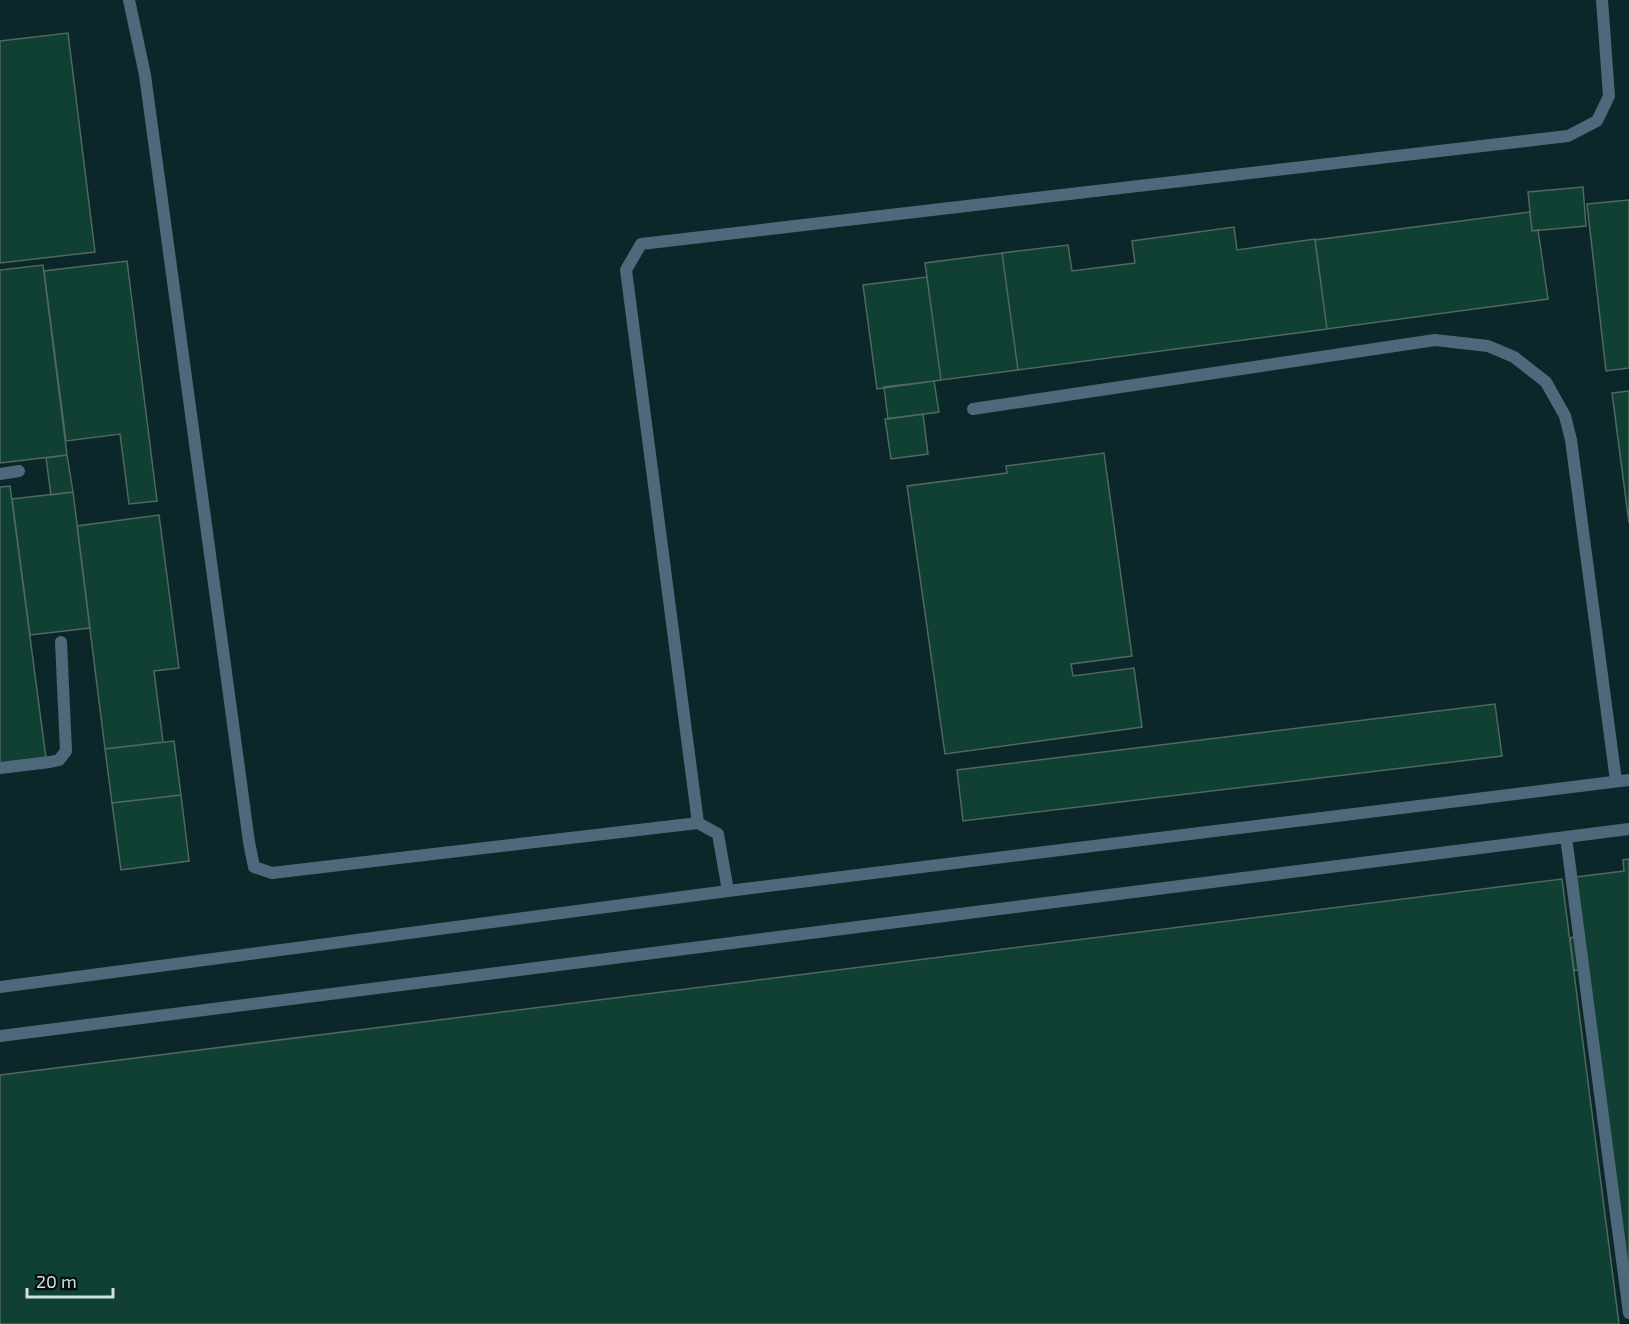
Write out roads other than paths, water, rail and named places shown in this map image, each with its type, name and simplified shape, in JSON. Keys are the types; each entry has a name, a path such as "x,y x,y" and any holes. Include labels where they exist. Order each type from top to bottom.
{"lane":[{"path":"129,0 145,75 247,831 254,867 272,873 698,823 718,834 728,891"},
{"path":"698,823 626,270 641,244 1568,136 1597,121 1609,96 1602,0"},
{"path":"0,987 728,891 1623,780 1571,440 1565,416 1546,382 1514,357 1488,346 1435,340 973,409"},
{"path":"0,474 19,471"},
{"path":"0,768 59,760 66,751 62,642"},
{"path":"0,1036 1629,829"},
{"path":"1566,837 1629,1313"}]}
